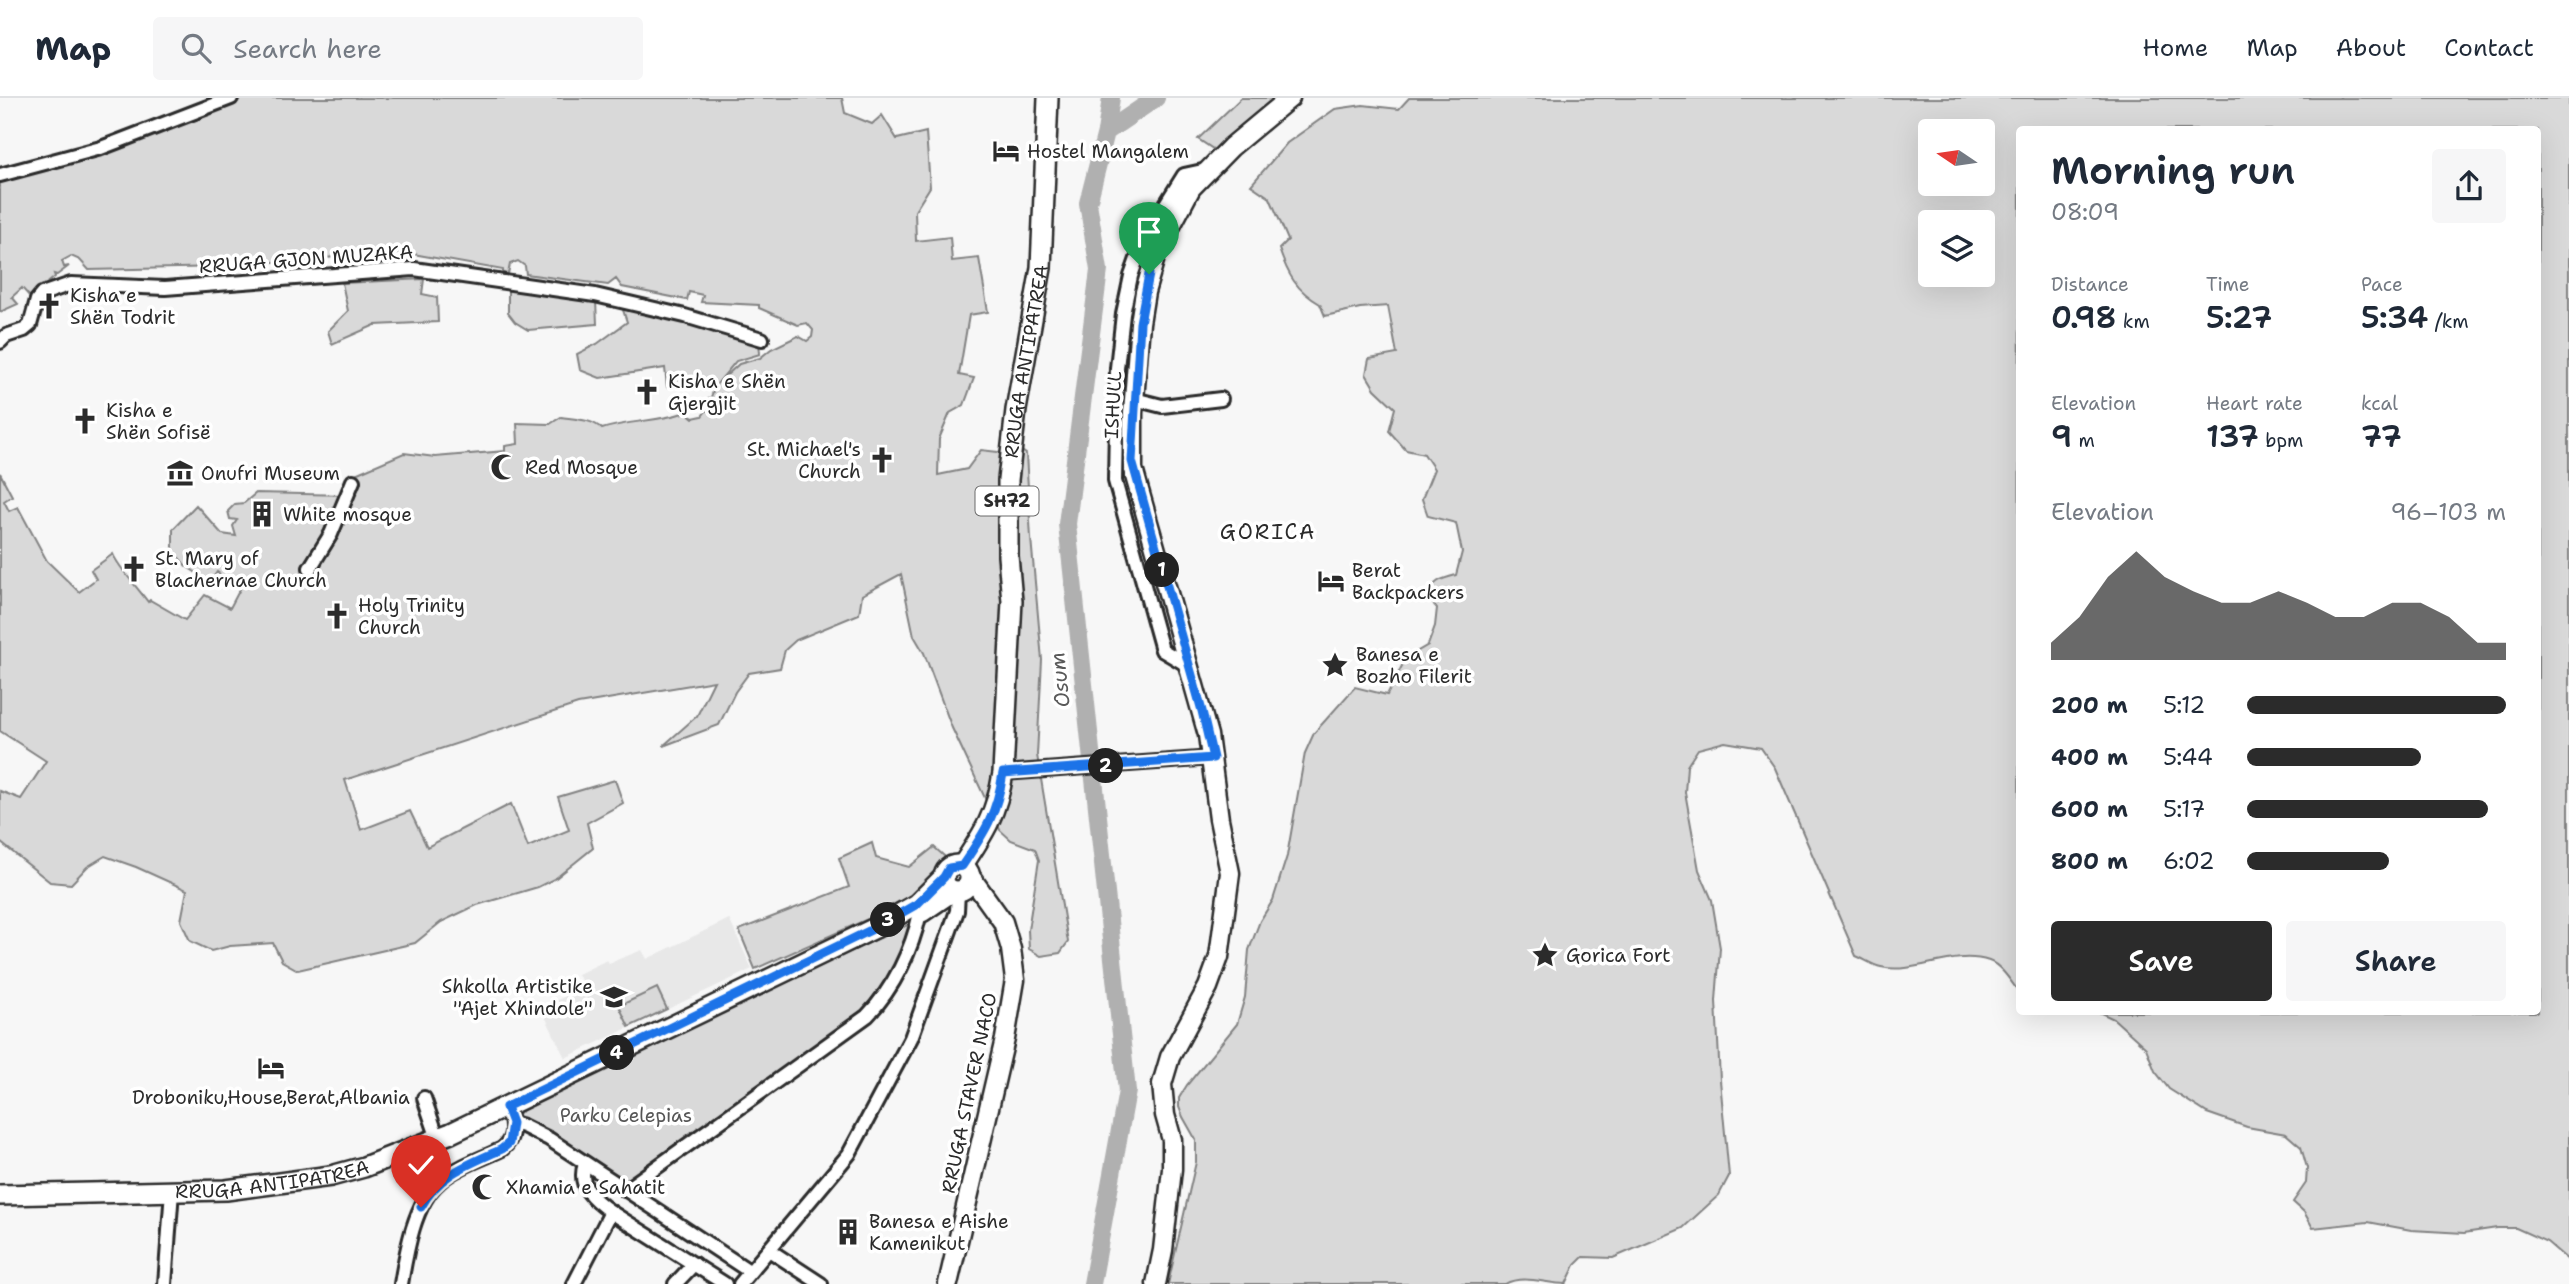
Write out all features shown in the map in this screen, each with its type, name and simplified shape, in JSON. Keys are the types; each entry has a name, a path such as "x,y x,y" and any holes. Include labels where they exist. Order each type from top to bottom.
{"main road":[{"name":"RRUGA ANTIPATREA","path":"794,968 816,964 920,913 958,882 984,835 999,800 1003,773 1012,601 1008,556 1008,480 1016,410 1041,268 1049,100"},
{"name":"RRUGA ANTIPATREA","path":"0,1195 247,1188 331,1176 365,1167 509,1115 907,911 929,894 958,882"}],"street":[{"path":"0,175 102,148 231,98"},
{"name":"ISHULL","path":"1156,1284 1163,1250 1172,1169 1172,1140 1165,1115 1162,1084 1170,1057 1214,974 1222,942 1229,889 1229,861 1219,819 1213,758 1133,468 1134,399 1140,323 1149,274 1163,237 1191,188 1231,146 1290,98"},
{"path":"1190,667 1162,650 1122,514 1115,481 1114,454 1117,368 1123,314 1131,276 1144,239 1184,175 1208,170"},
{"name":"RRUGA GJON MUZAKA","path":"0,342 6,336 30,325 37,300 42,294 71,284 165,288 414,269 595,295 685,316 762,339"},
{"path":"1134,399 1162,406 1221,398"},
{"path":"310,568 331,534 353,481"},
{"path":"1003,773 1213,758"},
{"path":"740,1284 849,1154 899,1063 911,1038 957,911 958,882"},
{"name":"RRUGA STAVER NACO","path":"948,1284 1003,1051 1015,980 1012,949 1003,922 997,912 958,882"},
{"path":"625,1190 867,1016 884,996 912,945 920,913"},
{"path":"424,1098 438,1139"},
{"path":"509,1115 749,1271"},
{"path":"401,1284 409,1245 428,1194 450,1174 509,1143 509,1115"},
{"path":"586,1164 582,1172 587,1191 592,1198 725,1284"},
{"path":"165,1284 172,1191"},
{"path":"574,1284 611,1212"},
{"path":"769,1250 821,1284"},
{"path":"676,1284 694,1264"}],"shaded area":[{"path":"729,919 752,969 565,1058 541,1008 584,987 578,974 607,960 609,963 642,950 647,959"}],"green space":[{"path":"240,98 842,98 845,113 872,124 882,115 897,139 926,132 930,187 915,211 916,241 950,237 952,261 979,258 988,312 969,315 959,375 974,378 964,405 950,413 939,439 938,475 967,469 981,450 998,452 1019,449 1026,454 1042,660 1037,755 1068,942 1060,953 1041,956 1029,949 1028,930 1039,860 1035,849 1011,840 1000,830 952,728 924,653 914,636 901,574 862,595 859,614 796,640 785,650 780,668 749,673 735,692 719,725 663,746 697,716 714,681 578,704 345,780 361,830 410,811 427,847 511,804 528,847 569,830 558,797 615,780 623,803 587,823 593,848 556,878 538,887 477,905 441,922 415,943 298,970 282,961 273,943 230,946 211,951 190,941 181,921 187,890 105,856 87,867 71,884 50,882 0,842 0,791 21,799 46,761 0,731 0,473 12,496 4,501 9,511 18,507 47,561 79,592 96,579 91,570 113,554 148,602 150,600 185,620 205,595 230,608 240,589 217,572 210,582 186,566 173,551 173,529 196,505 222,534 236,536 233,526 237,520 230,519 228,511 235,504 244,503 256,493 348,495 353,475 404,453 435,457 505,451 505,446 518,444 517,423 550,424 561,417 588,421 602,429 686,412 693,418 702,416 706,411 705,402 711,397 715,386 710,390 667,387 665,368 600,378 580,370 577,354 597,344 627,322 621,304 759,341 760,354 736,361 717,384 739,364 760,358 771,349 798,336 807,341 812,337 813,330 807,323 798,325 759,308 759,305 701,302 703,295 689,292 687,300 622,287 616,279 608,285 526,274 525,266 518,261 510,264 508,274 503,273 503,270 413,254 390,253 297,260 299,257 290,253 283,261 222,267 89,270 80,260 71,256 62,261 64,267 69,266 57,275 54,274 55,277 30,297 22,288 12,297 18,304 0,312 0,178 109,147"},
{"path":"1241,98 1286,98 1219,153 1198,139"},
{"path":"1409,98 2569,98 2569,1261 2547,1242 2516,1228 2464,1233 2411,1230 2368,1222 2313,1228 2304,1212 2293,1202 2306,1183 2307,1168 2301,1147 2286,1134 2247,1127 2207,1113 2169,1089 2155,1071 2146,1048 2114,1019 2105,1015 2541,1015 2541,126 2016,126 2016,988 1993,963 1975,958 1894,969 1878,966 1856,956 1775,768 1761,748 1725,742 1698,749 1687,766 1685,792 1699,870 1712,900 1720,948 1716,1001 1729,1176 1719,1195 1683,1228 1613,1258 1583,1257 1575,1265 1566,1284 1519,1280 1505,1284 1168,1284 1196,1162 1196,1140 1183,1117 1179,1098 1237,1024 1245,997 1249,950 1260,921 1273,900 1287,856 1305,753 1314,733 1355,687 1387,695 1406,658 1428,645 1435,626 1437,608 1427,597 1438,582 1456,575 1462,552 1456,523 1428,516 1422,499 1434,469 1424,454 1406,450 1389,431 1395,408 1375,389 1366,374 1369,359 1397,354 1388,306 1360,308 1325,316 1320,304 1299,287 1286,267 1279,249 1288,240 1270,198 1251,185 1287,143 1335,109 1363,105 1399,109"},
{"path":"424,279 422,294 437,297 438,322 375,325 332,344 328,331 348,311 342,283"},
{"path":"508,290 596,300 597,324 528,330 515,322 508,313"},
{"path":"872,843 876,858 909,867 934,847 952,863 904,903 755,969 739,930 849,887 839,858"},
{"name":"Parku Celepias","path":"914,922 908,944 877,999 851,1022 785,1066 625,1185 518,1120 512,1109"},
{"path":"657,988 667,1009 629,1027 619,1006"}],"waterway":[{"path":"1106,132 1111,98"},
{"name":"Osum","path":"1092,1284 1127,1091 1067,524 1099,270 1088,203 1106,132 1156,98"}],"place":[{"name":"Hostel Mangalem","path":"1006,151"},
{"name":"Kisha e Shën Todrit","path":"49,306"},
{"name":"Kisha e Shën Gjergjit","path":"647,392"},
{"name":"Kisha e Shën Sofisë","path":"85,421"},
{"name":"St. Michael's Church","path":"882,460"},
{"name":"Red Mosque","path":"504,467"},
{"name":"Onufri Museum","path":"180,473"},
{"name":"White mosque","path":"262,514"},
{"name":"St. Mary of Blachernae Church","path":"134,569"},
{"name":"Berat Backpackers","path":"1331,581"},
{"name":"Holy Trinity Church","path":"337,616"},
{"name":"Banesa e Bozho Filerit","path":"1335,665"},
{"name":"Gorica Fort","path":"1545,955"},
{"name":"Shkolla Artistike ''Ajet Xhindole''","path":"614,997"},
{"name":"Droboniku,House,Berat,Albania","path":"271,1068"},
{"name":"Xhamia e Sahatit","path":"485,1187"},
{"name":"Banesa e Aishe Kamenikut","path":"848,1232"}],"district":[{"name":"GORICA","path":"1268,532"}],"route":[{"path":"421,1207 428,1194 450,1174 509,1143 512,1123 506,1107 875,928 917,904 929,894 949,868 962,866 984,835 999,800 1003,773 1213,758 1209,734 1132,461 1140,323 1149,274"}]}
